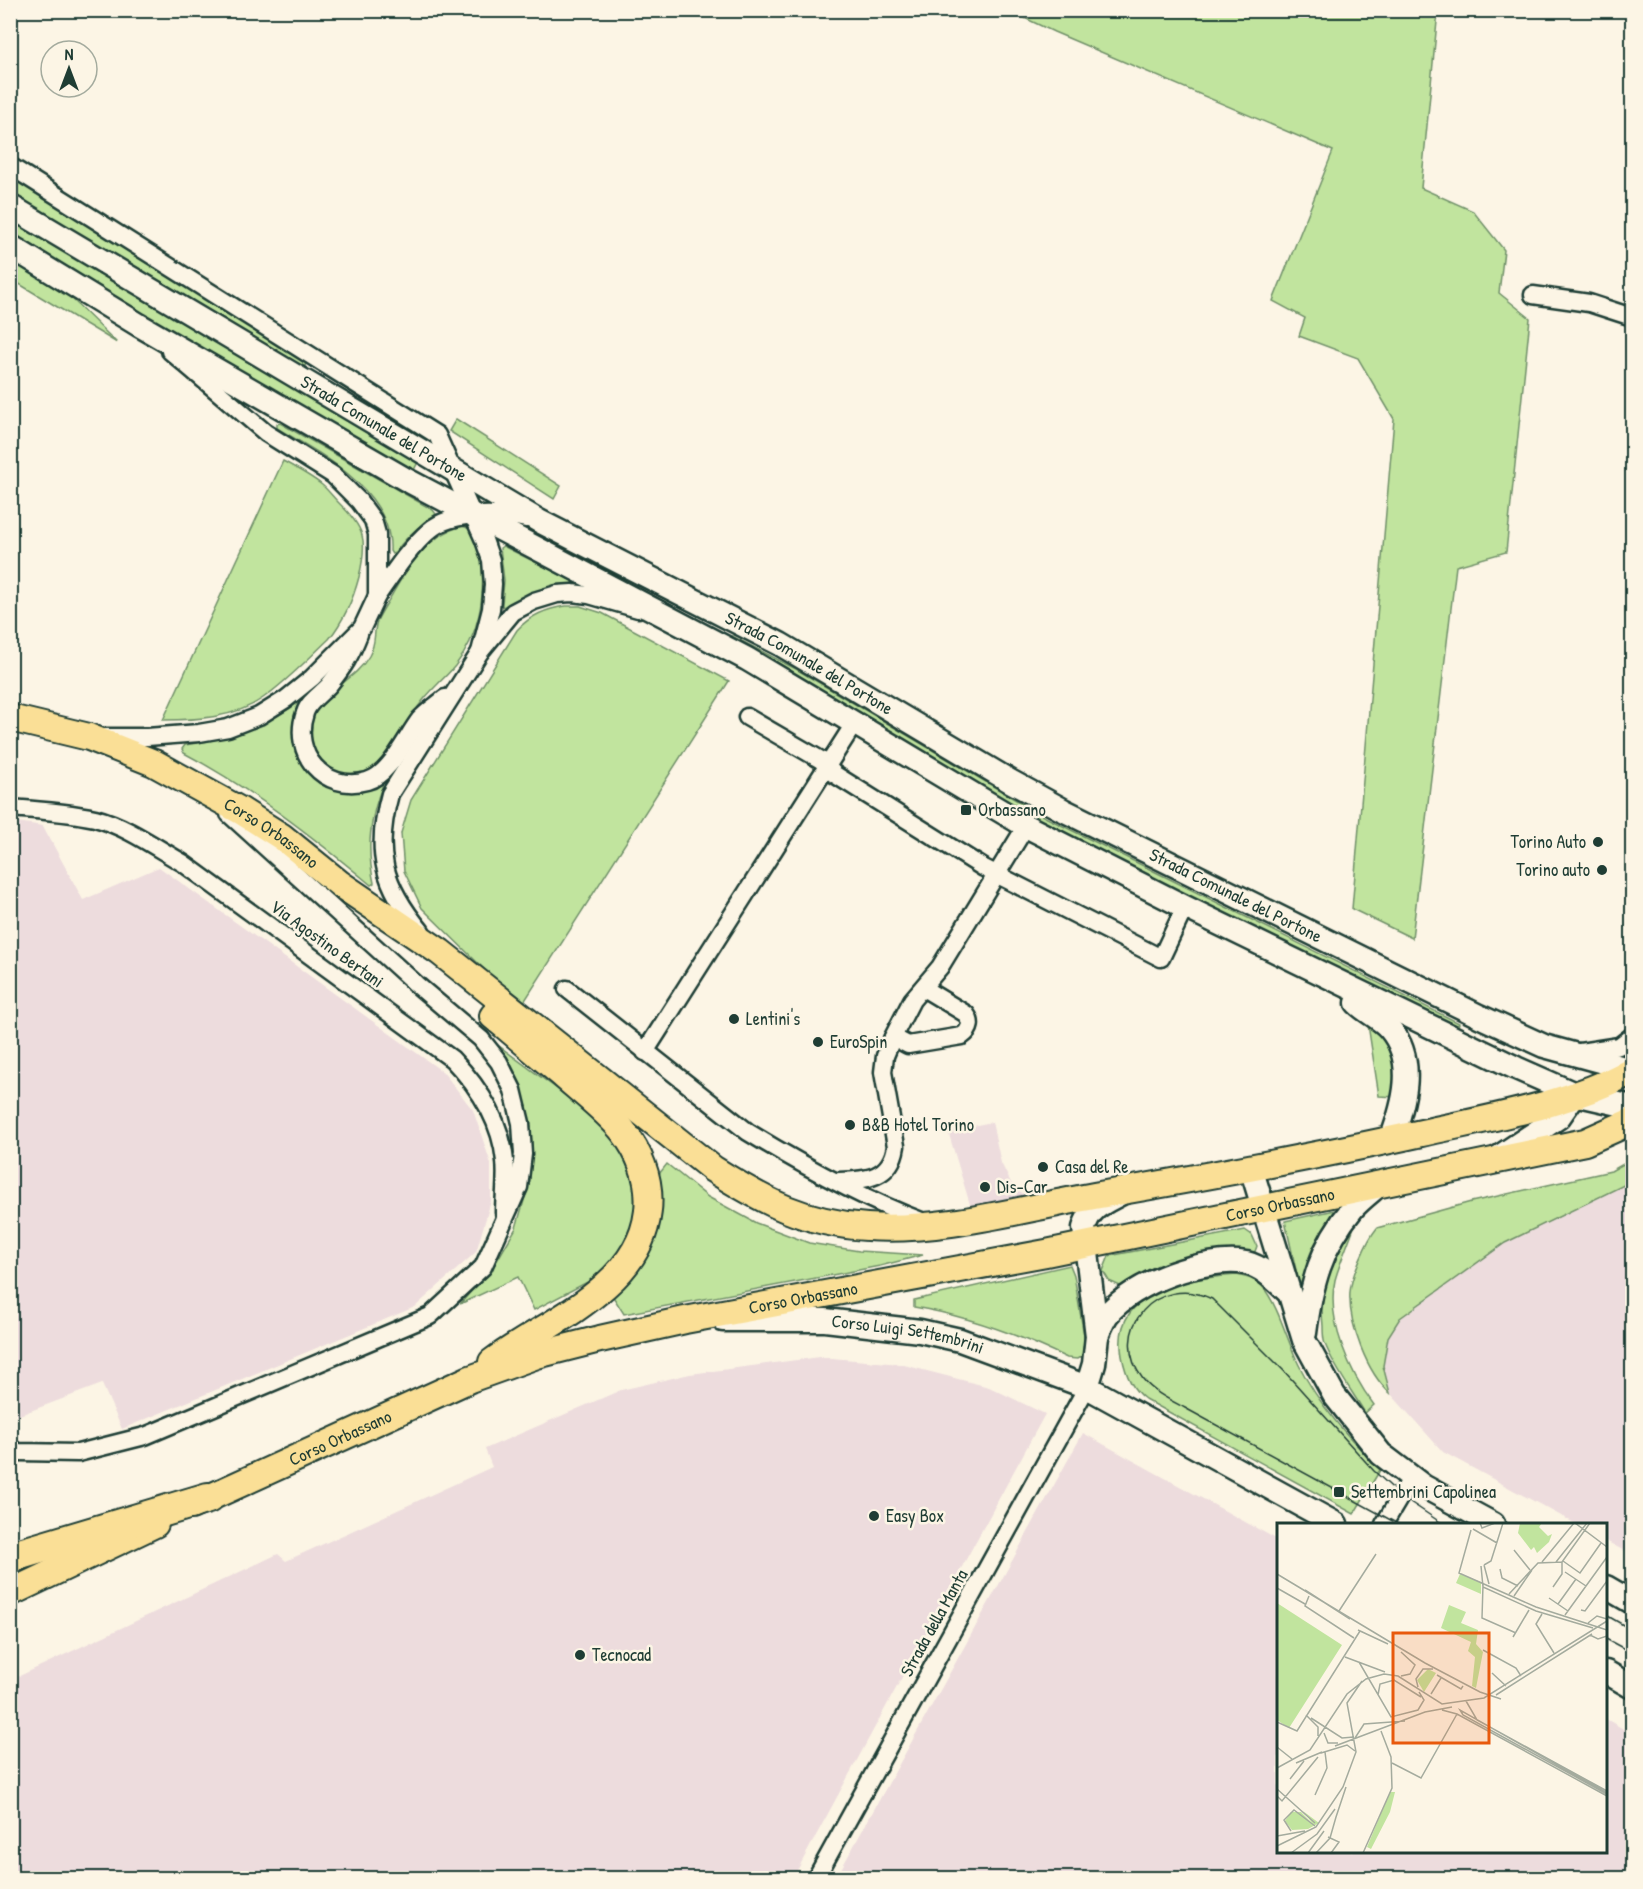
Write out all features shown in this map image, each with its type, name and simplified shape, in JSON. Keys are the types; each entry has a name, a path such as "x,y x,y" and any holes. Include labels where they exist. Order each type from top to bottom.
{"highway":[{"path":"10,1557 208,1498"}],"main road":[{"name":"Corso Orbassano","path":"10,718 89,737 154,762 197,785 282,837 340,884 440,952 713,1169 759,1198 829,1223 903,1228 930,1225 1251,1168 1545,1106 1601,1087 1632,1071"},
{"path":"340,884 601,1108 622,1130 637,1152 647,1178 649,1204 645,1231 633,1255 607,1284 584,1303 515,1345 470,1379"},
{"name":"Corso Orbassano","path":"10,1593 208,1498 470,1379 548,1352 685,1320 1086,1245 1585,1142 1632,1121"}],"street":[{"name":"Strada Comunale del Portone","path":"10,166 88,213 437,435"},
{"name":"Strada Comunale del Portone","path":"10,206 539,521 780,644 1010,781 1063,810 1468,1011 1544,1046 1632,1071"},
{"name":"Strada Comunale del Portone","path":"10,246 139,325 405,479 747,659 1026,826 1185,907 1516,1068 1575,1094 1632,1107"},
{"path":"1533,296 1589,303 1632,317"},
{"name":"Corso Orbassano","path":"139,325 266,433 333,475 359,501 373,520 377,534 377,597"},
{"name":"Corso Orbassano","path":"437,435 491,560 493,584 491,609 480,652"},
{"name":"Corso Orbassano","path":"457,689 422,717 393,759 380,774 367,781 345,783 326,776 309,762 301,741 301,725 306,709 349,659 377,597 401,562 432,528 450,520 473,516 507,515 539,521"},
{"name":"Corso Orbassano","path":"440,952 404,910 391,886 384,865 382,844 384,817 390,794 480,652 513,612 534,601 557,594 589,595 678,622"},
{"name":"Corso Orbassano","path":"89,737 147,737 199,733 228,728 259,716 286,699 312,678 362,627"},
{"name":"Strada Comunale del Portone","path":"747,717 817,758 834,774 997,875 1161,958 1185,907"},
{"name":"Strada Comunale del Portone","path":"645,1052 854,724"},
{"name":"Via Agostino Bertani","path":"10,1449 19,1452 78,1453 144,1436 430,1316 483,1268 519,1187 524,1154 519,1112 513,1090 499,1062 482,1038 416,984 197,785"},
{"name":"Via Agostino Bertani","path":"10,808 95,818 140,838 183,863 452,1059 473,1080 499,1132 506,1162 504,1223"},
{"path":"836,1181 871,1178 891,1164 896,1146 883,1072 885,1056 912,1000 939,967 1026,826"},
{"path":"1332,979 1363,1009 1390,1029 1402,1051 1406,1065 1405,1093 1391,1140"},
{"path":"893,1037 908,1045 962,1036 967,1033 970,1019 966,1014 923,988"},
{"path":"567,989 748,1132 780,1152 875,1202 930,1225"},
{"path":"1568,1053 1619,1046 1632,1036"},
{"path":"1491,1162 1559,1116 1575,1094 1574,1082 1544,1046"},
{"path":"1251,1168 1304,1340 1334,1395 1381,1454 1423,1486 1491,1523"},
{"path":"1304,1340 1309,1298 1319,1261 1332,1238 1354,1208 1381,1183"},
{"path":"1087,1387 1094,1364 1097,1336 1084,1228 1086,1218 1094,1207 1126,1191"},
{"path":"1097,1336 1106,1316 1119,1303 1136,1291 1174,1272 1218,1263 1247,1263 1260,1268 1288,1292"},
{"name":"Corso Luigi Settembrini","path":"685,1320 825,1320 920,1331 960,1340 1087,1387 1334,1523"},
{"name":"Strada della Manta","path":"816,1878 1087,1387"},
{"path":"1385,1523 1412,1477"},
{"path":"1607,1588 1632,1602"},
{"path":"1607,1673 1632,1687"}],"shaded area":[{"path":"11,821 43,826 83,900 159,867 443,1072 473,1110 491,1164 491,1201 476,1252 415,1307 122,1429 102,1384 11,1417"},
{"path":"992,1122 1001,1163 1011,1183 1038,1207 974,1218 948,1131"},
{"path":"1632,1177 1632,1555 1607,1542 1607,1523 1574,1523 1443,1452 1390,1393 1383,1366 1388,1337 1400,1318 1505,1243 1624,1185"},
{"path":"820,1357 900,1364 989,1387 1045,1414 793,1878 774,1876 773,1878 11,1878 11,1680 278,1554 286,1561 492,1467 485,1449 621,1390 690,1374"},
{"path":"1083,1433 1277,1539 1277,1853 1607,1853 1607,1720 1632,1734 1632,1878 836,1878"}],"green space":[{"path":"1010,11 1438,11 1421,188 1473,211 1504,250 1499,293 1530,318 1506,552 1456,566 1412,938 1352,909 1394,419 1358,358 1299,336 1305,318 1273,301 1333,151"},
{"path":"11,175 285,347 306,364 303,369 11,194"},
{"path":"10,217 419,460 413,472 226,365 11,234"},
{"path":"10,258 60,287 117,343 11,279"},
{"path":"456,419 561,486 554,499 449,431"},
{"path":"280,423 433,510 436,514 413,532 392,554 388,530 380,511 367,493 352,477 333,463 277,428 277,424"},
{"path":"283,461 322,485 359,527 363,544 362,564 347,610 329,639 280,685 252,705 227,714 163,720"},
{"path":"462,526 474,534 480,549 482,573 479,615 470,642 455,666 422,702 390,754 382,762 364,772 347,774 334,770 321,759 312,744 309,727 316,709 330,693 363,665 369,656 377,621 413,561 439,536"},
{"path":"503,546 575,584 534,592 503,607 504,580 500,548"},
{"path":"566,606 580,606 602,613 729,681 524,1002 487,972 422,908 404,871 401,833 411,800 517,630 539,614"},
{"path":"732,636 796,669 1043,816 1459,1023 1456,1031 1032,822 729,641"},
{"path":"301,703 310,770 383,784 372,821 370,857 374,883 371,885 281,814 234,782 184,753 182,749 185,745 215,740 258,726"},
{"path":"1367,1018 1374,1021 1397,1059 1397,1097 1379,1096"},
{"path":"495,1043 576,1103 616,1137 632,1164 637,1193 633,1224 620,1253 599,1276 534,1310 518,1277 460,1304 495,1264 516,1228 530,1180 532,1143 527,1107 515,1075"},
{"path":"1632,1159 1624,1185 1505,1243 1400,1318 1388,1337 1383,1366 1390,1393 1374,1373 1361,1347 1350,1304 1351,1285 1356,1268 1377,1228 1471,1202 1611,1171"},
{"path":"667,1164 708,1197 756,1223 809,1243 859,1251 923,1255 880,1266 624,1314 612,1295 659,1209 659,1174"},
{"path":"1344,1208 1332,1219 1318,1238 1308,1260 1300,1288 1285,1221"},
{"path":"1354,1227 1335,1280 1333,1296 1337,1329 1342,1346 1357,1378 1374,1405 1365,1413 1334,1362 1325,1344 1323,1333 1323,1299 1328,1273 1338,1249"},
{"path":"1245,1230 1252,1235 1257,1246 1254,1254 1120,1286 1109,1281 1103,1271 1109,1256"},
{"path":"1070,1265 1074,1275 1085,1342 1082,1356 1077,1359 1067,1358 1012,1334 973,1321 914,1307 914,1300"},
{"path":"1237,1275 1256,1282 1268,1294 1307,1380 1325,1408 1346,1434 1380,1470 1354,1514 1145,1399 1129,1380 1122,1356 1122,1333 1128,1316 1140,1302 1176,1284"}],"tram line":[{"path":"1396,1523 1152,1388 1143,1379 1133,1361 1130,1342 1134,1325 1143,1311 1156,1300 1173,1293 1192,1293 1212,1299 1284,1371 1374,1471 1401,1496 1442,1523"},
{"path":"1607,1616 1632,1630"},
{"path":"1607,1640 1632,1653"}],"place":[{"name":"Orbassano","path":"966,810"},
{"name":"Torino Auto","path":"1598,842"},
{"name":"Torino auto","path":"1602,870"},
{"name":"Lentini's","path":"734,1019"},
{"name":"EuroSpin","path":"818,1042"},
{"name":"B&B Hotel Torino","path":"850,1125"},
{"name":"Casa del Re","path":"1043,1167"},
{"name":"Dis-Car","path":"985,1187"},
{"name":"Settembrini Capolinea","path":"1339,1492"},
{"name":"Easy Box","path":"874,1516"},
{"name":"Tecnocad","path":"580,1655"}]}
